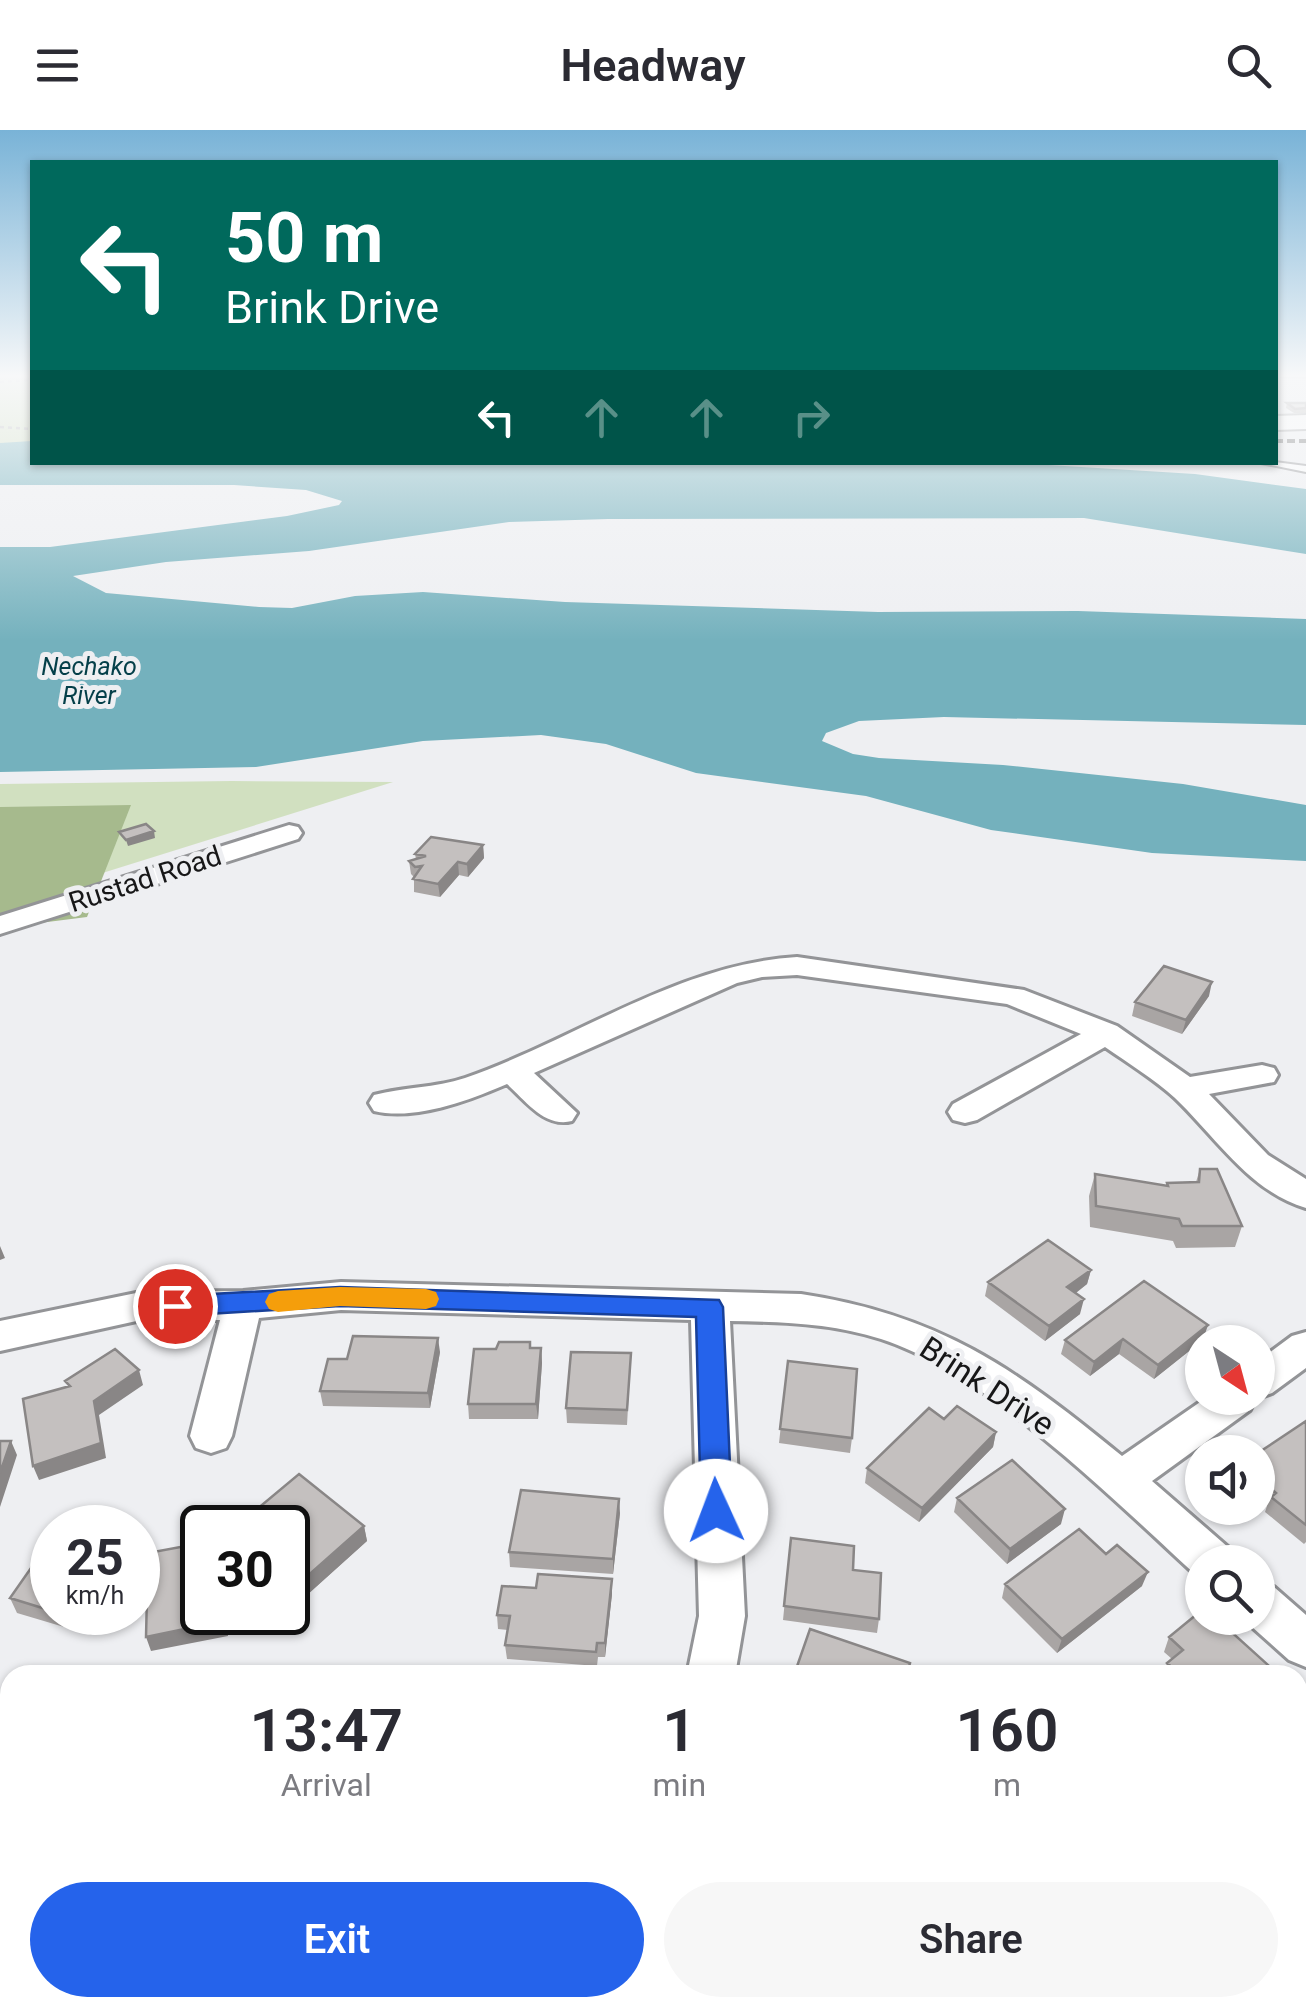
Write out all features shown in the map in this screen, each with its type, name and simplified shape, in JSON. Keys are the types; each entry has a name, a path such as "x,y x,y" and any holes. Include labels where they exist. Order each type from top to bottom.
{"street":[{"name":"Rustad Road","path":"0,925 289,833"},
{"path":"386,1103 450,1094 726,977 762,968 797,966 1013,996 1106,1033 1184,1088 1256,1163 1306,1196"},
{"path":"964,1112 1106,1033"},
{"path":"511,1070 560,1113"},
{"path":"1184,1088 1262,1074"},
{"name":"Brink Drive","path":"0,1336 141,1306 243,1304 340,1296 801,1308 864,1318 932,1344 998,1386 1120,1480 1195,1545"},
{"path":"211,1436 243,1304"},
{"path":"710,1307 722,1616 713,1665"},
{"path":"1275,1370 1306,1348"},
{"path":"1120,1480 1212,1415"},
{"path":"1275,1617 1306,1645"}],"green space":[{"path":"393,782 0,905 0,784"},
{"path":"131,805 87,917 0,928 0,807"}],"water":[{"name":"Nechako River","path":"0,465 1050,465 1195,474 1306,489 1306,554 1084,518 608,519 509,522 309,551 166,562 73,576 106,593 259,607 292,608 355,596 423,592 565,602 878,612 1078,611 1306,619 1306,725 944,717 859,721 826,733 822,741 853,754 879,758 1003,765 1183,784 1306,805 1306,861 1152,853 991,830 866,796 696,773 606,744 541,735 423,741 256,767 0,772 0,547 50,547 287,516 339,505 342,501 306,490 234,485 0,485"}],"building":[{"path":"146,824 154,831 126,840 119,832"},
{"path":"431,837 483,845 467,864 458,862 438,884 413,879 422,866 415,867 409,861 426,856 415,854"},
{"path":"1164,966 1212,982 1186,1020 1135,1002"},
{"path":"1200,1169 1217,1169 1242,1226 1182,1226 1179,1219 1096,1206 1095,1174 1168,1186 1167,1183 1199,1182"},
{"path":"1048,1240 1091,1270 1067,1287 1084,1299 1049,1326 988,1282"},
{"path":"1144,1281 1208,1325 1185,1325 1185,1343 1158,1365 1123,1339 1094,1362 1065,1340"},
{"path":"353,1336 438,1338 428,1393 320,1391 328,1359 347,1359"},
{"path":"499,1342 530,1342 530,1348 541,1348 536,1404 468,1404 474,1349 496,1349"},
{"path":"115,1349 139,1370 94,1401 101,1443 33,1466 23,1399 70,1386 65,1381"},
{"path":"571,1352 631,1353 627,1410 566,1408"},
{"path":"788,1361 857,1369 852,1438 780,1429"},
{"path":"957,1406 996,1432 922,1508 867,1468 929,1408 944,1419"},
{"path":"1306,1421 1306,1525 1275,1500 1275,1442"},
{"path":"0,1441 11,1441 0,1473"},
{"path":"1012,1460 1065,1509 1010,1549 957,1498"},
{"path":"299,1474 364,1526 310,1574 310,1505 262,1505"},
{"path":"521,1490 619,1499 613,1559 509,1552"},
{"path":"1079,1529 1106,1554 1117,1545 1148,1572 1062,1639 1005,1584"},
{"path":"791,1538 854,1546 853,1570 881,1573 879,1619 784,1606"},
{"path":"180,1547 180,1630 160,1634 160,1551"},
{"path":"30,1569 30,1604 10,1598"},
{"path":"538,1574 612,1579 605,1643 597,1643 596,1652 505,1645 510,1616 497,1615 502,1586 536,1588"},
{"path":"1185,1624 1185,1635 1235,1635 1268,1665 1167,1663 1183,1650 1169,1637"},
{"path":"810,1629 910,1663 910,1665 797,1665"}],"slow traffic":[{"path":"278,1302 340,1296 426,1299"}],"route":[{"path":"175,1306 340,1296 710,1307 716,1511"}]}
